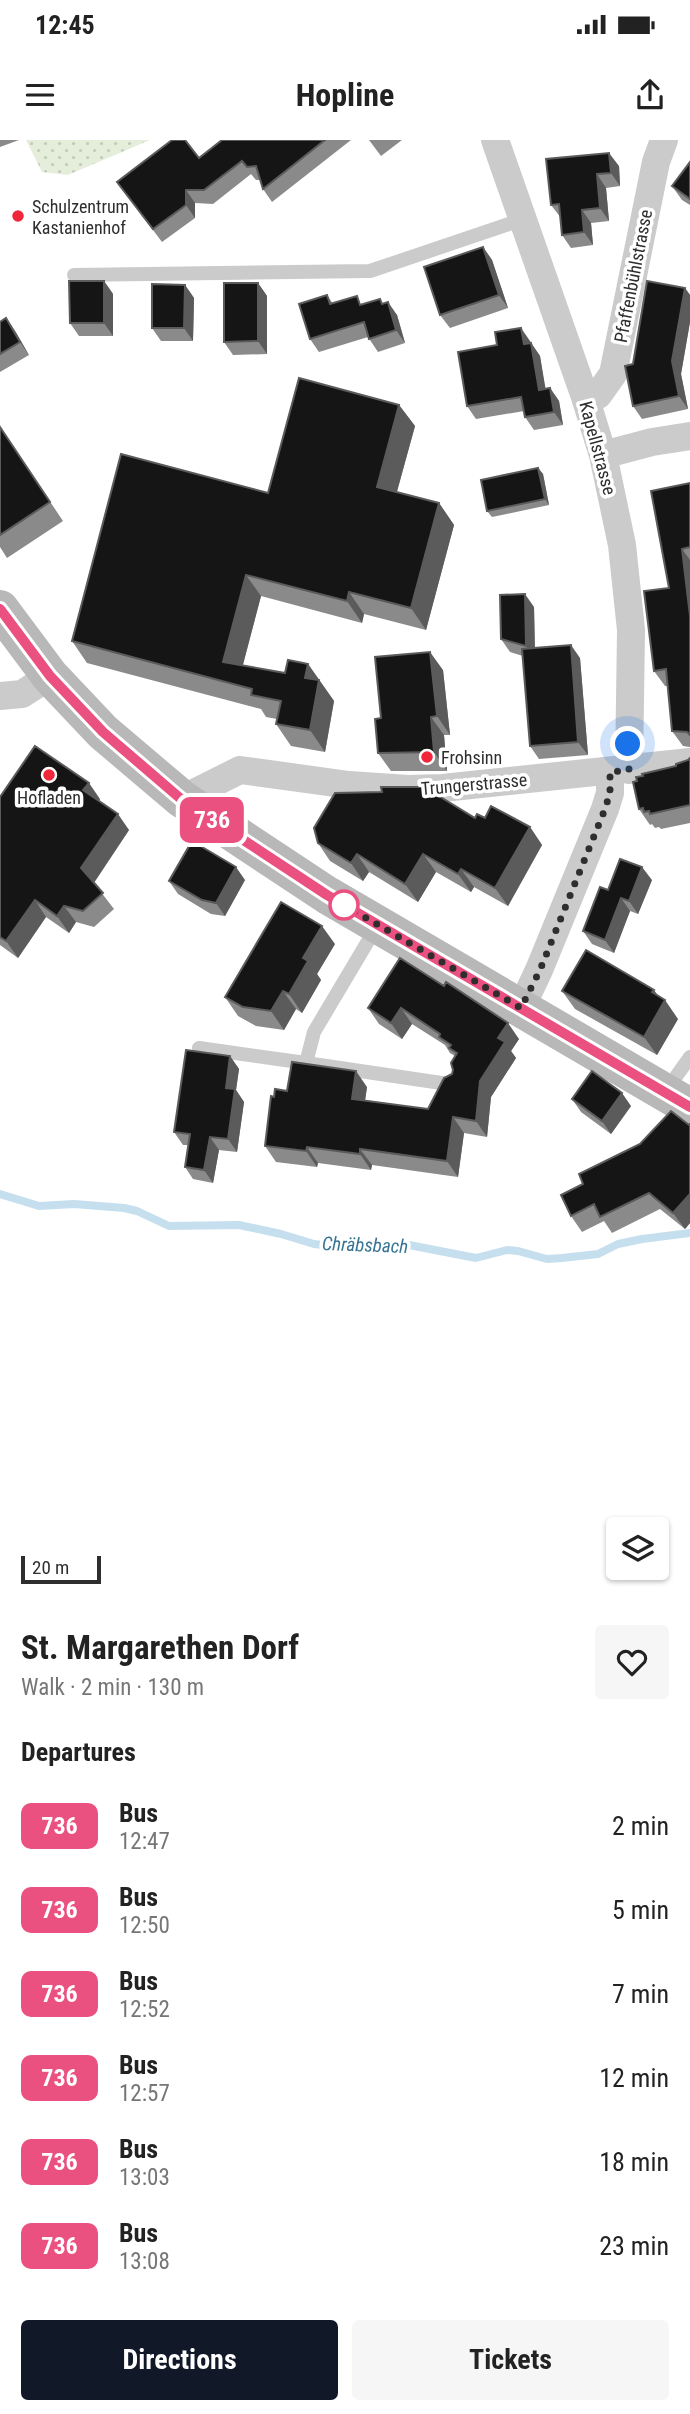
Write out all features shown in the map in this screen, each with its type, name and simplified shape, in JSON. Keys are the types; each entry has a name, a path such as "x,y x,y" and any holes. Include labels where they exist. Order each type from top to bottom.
{"main road":[{"path":"0,609 50,676 116,744 181,799 327,895 677,1100"}],"street":[{"name":"Kapellstrasse","path":"495,140 603,455 622,545 631,630 620,771 540,970 521,1008"},
{"name":"Pfaffenbühlstrasse","path":"586,400 598,395 613,374 656,162 664,140"},
{"path":"603,455 652,442 690,436"},
{"path":"0,696 22,694 50,676"},
{"name":"Trungerstrasse","path":"181,799 240,770 349,785 408,789 620,771 690,762"}],"lane":[{"path":"74,275 370,271 521,220"},
{"path":"306,1063 314,1032 378,925"},
{"path":"198,1048 455,1085"},
{"path":"677,1100 690,1057"}],"green space":[{"path":"26,140 150,140 68,175 42,172"}],"building":[{"path":"172,140 185,140 199,158 222,140 325,140 263,189 256,166 247,167 242,161 204,190 186,190 186,205 153,229 117,182"},
{"path":"609,153 611,173 597,174 600,208 582,210 584,232 562,235 559,204 551,205 546,159"},
{"path":"690,162 690,199 672,186"},
{"path":"483,247 499,295 440,315 424,267"},
{"path":"69,281 104,281 104,323 70,323"},
{"path":"647,281 685,288 672,361 679,396 633,406 625,366 633,364"},
{"path":"224,283 258,283 258,341 224,342"},
{"path":"152,284 185,285 184,328 152,328"},
{"path":"327,295 330,304 357,296 360,305 380,299 382,304 388,302 396,330 369,339 364,322 310,339 299,304"},
{"path":"6,318 20,342 0,354 0,322"},
{"path":"521,328 524,344 531,343 539,390 550,388 554,412 525,417 521,397 467,406 458,352 497,345 495,332"},
{"path":"299,378 399,405 377,487 439,503 411,608 349,592 347,601 246,575 223,662 285,673 288,660 308,664 305,678 319,680 310,730 276,724 281,701 251,695 252,689 72,641 121,454 268,493"},
{"path":"0,427 50,502 0,535"},
{"path":"538,468 545,499 487,511 481,480"},
{"path":"690,483 690,547 682,549 690,616 690,735 687,732 672,731 666,669 654,671 644,591 669,588 651,491"},
{"path":"525,594 526,646 501,639 500,595"},
{"path":"571,645 578,742 530,746 522,649"},
{"path":"430,652 437,716 431,717 434,752 378,753 375,719 381,718 375,657"},
{"path":"35,746 89,783 83,790 118,814 81,868 103,893 83,911 64,906 57,916 35,900 6,941 0,937 0,797"},
{"path":"690,758 690,805 650,814 649,811 644,812 643,808 639,809 633,782 637,781 636,777 676,766"},
{"path":"381,787 424,787 475,818 477,814 485,818 491,806 530,827 495,888 461,869 458,874 423,854 405,884 357,854 351,863 318,843 314,828 335,793 382,792"},
{"path":"192,841 236,867 216,903 202,900 169,881"},
{"path":"620,859 642,867 629,901 621,898 605,940 583,931 600,887 608,890"},
{"path":"281,902 322,926 303,958 308,961 289,994 283,991 271,1011 243,1007 225,997"},
{"path":"586,950 654,990 652,992 665,1000 644,1037 562,991"},
{"path":"400,958 444,986 446,982 508,1023 498,1038 505,1042 480,1081 476,1121 453,1117 447,1161 360,1149 360,1154 307,1147 306,1151 265,1146 271,1096 274,1097 275,1089 287,1091 292,1062 356,1071 352,1099 428,1109 444,1078 452,1074 451,1063 457,1053 439,1037 440,1034 401,1008 391,1023 368,1008"},
{"path":"186,1050 230,1056 226,1088 235,1089 228,1139 210,1137 204,1170 185,1167 190,1134 174,1132"},
{"path":"592,1071 622,1093 602,1121 572,1099"},
{"path":"671,1111 690,1124 690,1194 673,1213 649,1193 600,1217 594,1204 571,1216 561,1195 583,1184 579,1174 640,1144"}],"waterway":[{"name":"Chräbsbach","path":"0,1194 39,1206 74,1204 124,1208 169,1226 239,1225 314,1244 350,1248 409,1245 476,1258 507,1250 547,1259 598,1254 618,1244 690,1233"}],"bus line":[{"name":"736","path":"0,609 50,676 103,732 181,799 327,895 690,1107"}],"place":[{"name":"Schulzentrum Kastanienhof","path":"18,216"},
{"name":"Frohsinn","path":"427,757"},
{"name":"Hofladen","path":"49,775"}],"route":[{"path":"344,905 521,1008 540,970 605,809 610,793 610,772 629,770 628,744"}]}
